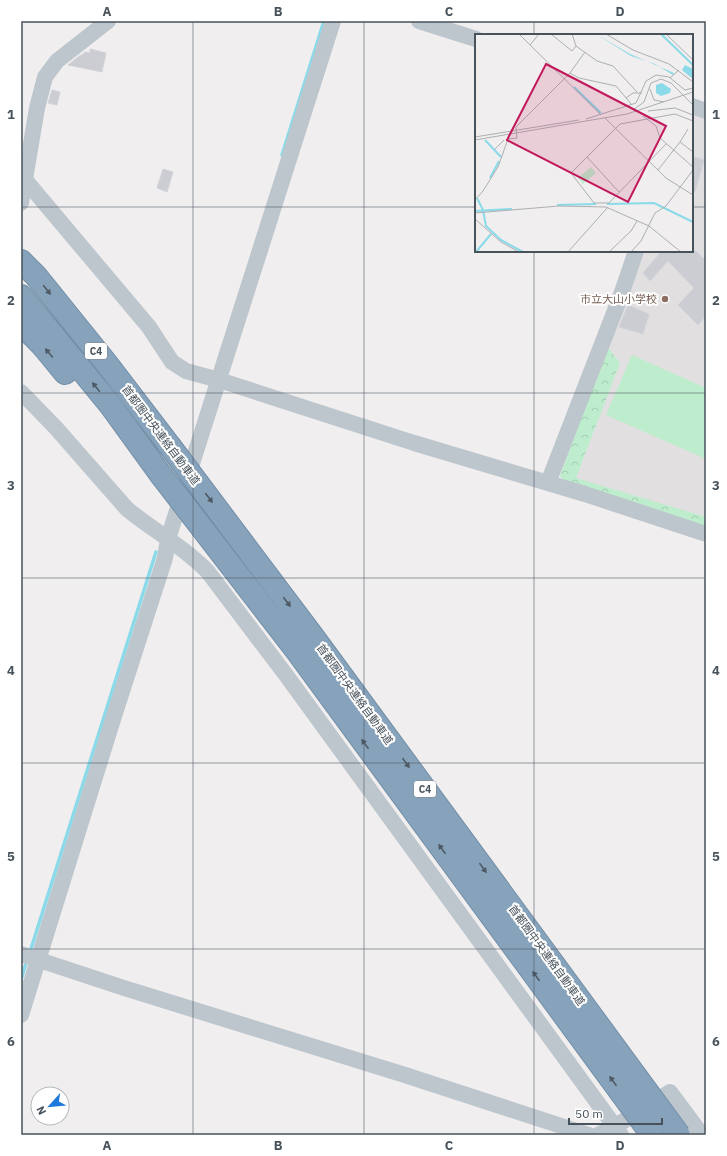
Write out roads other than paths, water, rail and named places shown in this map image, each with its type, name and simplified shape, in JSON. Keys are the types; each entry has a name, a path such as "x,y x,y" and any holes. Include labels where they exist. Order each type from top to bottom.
{"highway":[{"name":"首都圏中央連絡自動車道","path":"21,261 36,276 107,364 169,445 319,645 679,1135"},
{"name":"首都圏中央連絡自動車道","path":"21,296 111,406 158,477 296,650 652,1135"},
{"path":"21,324 42,345 158,477"}],"street":[{"path":"21,202 23,178 37,108 45,77 57,61 108,21"},
{"path":"21,1015 164,558 168,539 333,21"},
{"path":"419,21 475,39"},
{"path":"693,106 706,110"},
{"path":"23,178 149,326 172,362 186,371 219,380 414,443 548,483 706,534"},
{"path":"548,483 621,295 636,252"},
{"path":"21,392 56,428 128,509 197,561 208,572 359,774 618,1131"},
{"path":"21,954 124,988 405,1075 588,1135"},
{"path":"598,1135 618,1131 670,1092 702,1135"}],"waterway":[{"path":"282,155 324,21"},
{"path":"30,952 156,552"},
{"path":"21,980 27,960"}],"place":[{"name":"市立大山小学校","path":"665,299"}]}
